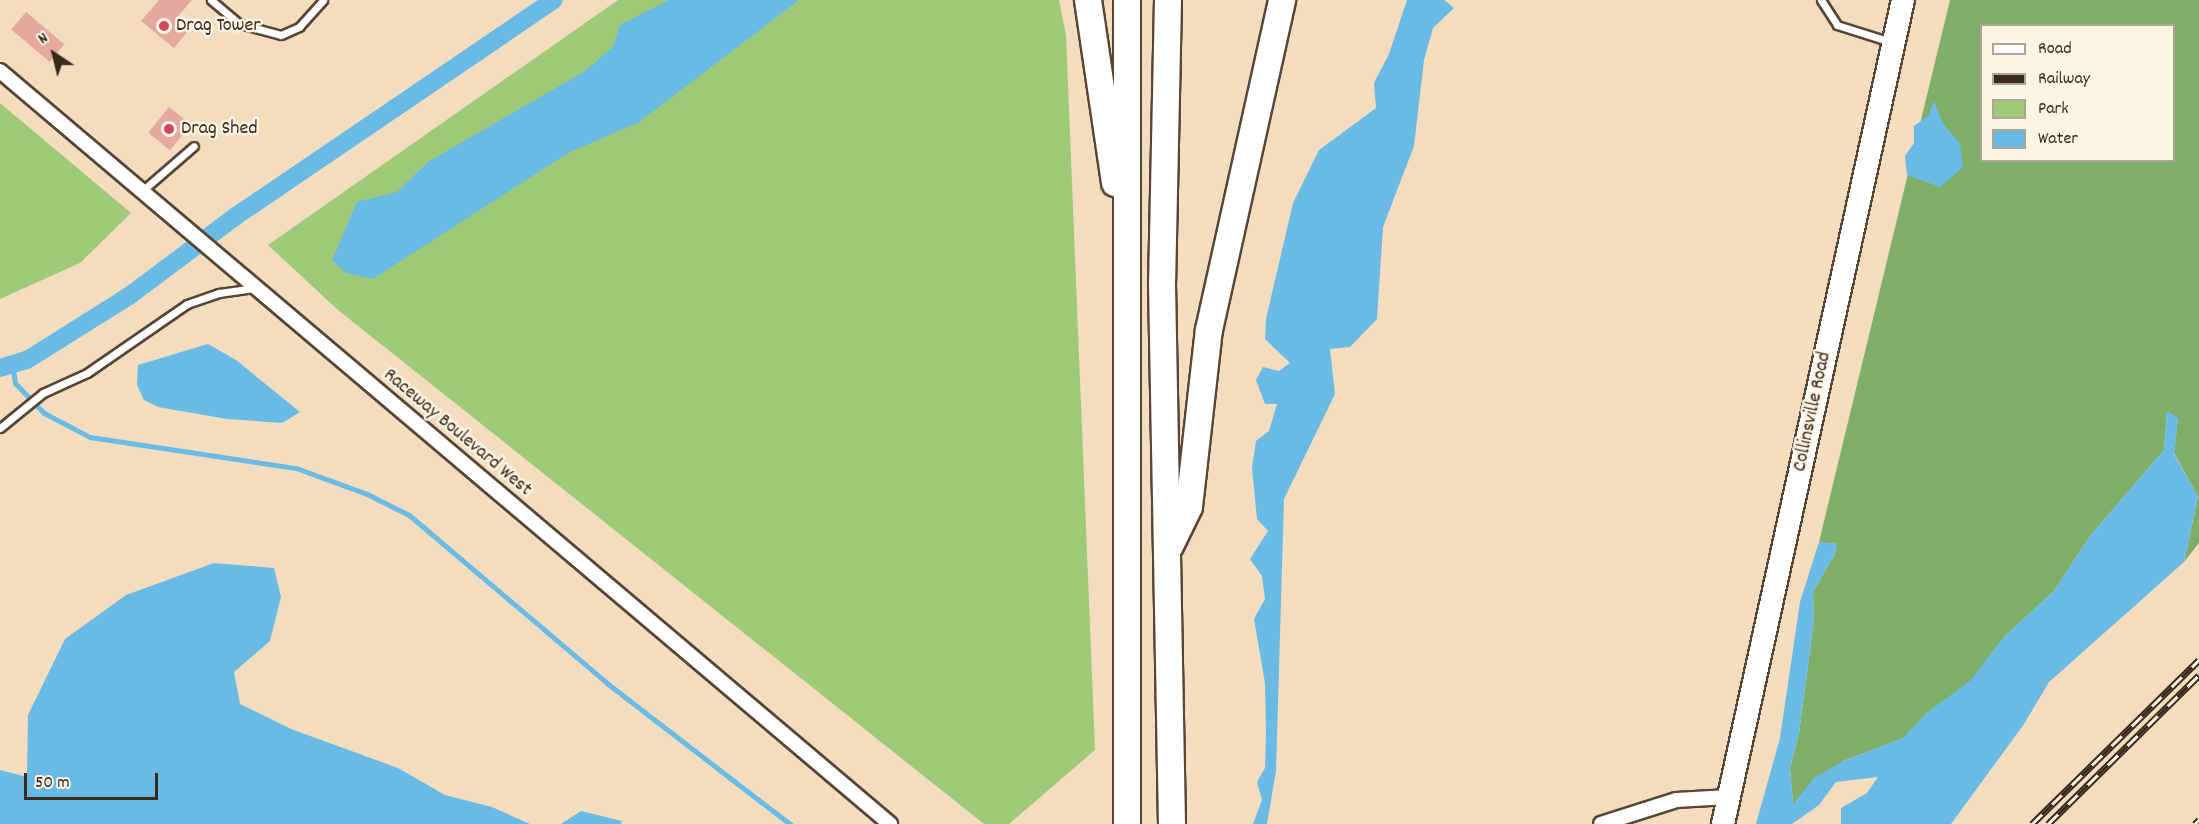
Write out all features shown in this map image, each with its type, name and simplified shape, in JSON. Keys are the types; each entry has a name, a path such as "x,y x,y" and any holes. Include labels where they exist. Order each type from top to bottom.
{"highway":[{"path":"1088,0 1110,169 1126,216"},
{"path":"1127,0 1127,824"},
{"path":"1168,0 1162,284 1169,549 1172,824"},
{"path":"1169,549 1189,507 1209,330 1279,12 1287,0"}],"main road":[{"name":"Collinsville Road","path":"1723,824 1903,0"}],"street":[{"name":"Raceway Boulevard West","path":"0,71 142,190 237,274 890,824"},
{"path":"1601,824 1676,800 1729,797"}],"lane":[{"path":"211,0 240,24 281,35 299,27 323,0"},
{"path":"1821,0 1837,26 1893,43"},
{"path":"142,190 194,146"},
{"path":"0,428 43,393 87,373 187,304 219,293 254,288"}],"green space":[{"path":"618,0 1059,0 1066,35 1095,750 1009,824 984,824 338,310 268,245"},
{"path":"1950,0 2199,0 2199,543 2184,562 2198,497 2174,453 2178,418 2167,412 2164,450 2090,536 2054,591 2004,637 1971,681 1927,713 1904,738 1843,761 1793,805 1790,768 1799,733 1814,620 1813,592 1835,554 1836,544 1819,542"},
{"path":"0,103 131,213 80,263 0,299"}],"water":[{"path":"669,0 799,0 639,122 568,153 373,279 346,273 332,260 357,202 397,192 428,162 585,71 613,47 620,25"},
{"path":"1407,0 1444,0 1454,8 1433,28 1424,60 1414,146 1383,227 1377,319 1350,347 1330,349 1335,394 1284,499 1276,771 1267,824 1253,824 1262,800 1257,782 1265,768 1266,733 1265,683 1254,619 1265,599 1262,576 1250,559 1268,531 1257,519 1252,468 1256,441 1269,431 1277,404 1265,404 1256,380 1263,367 1279,371 1290,363 1265,339 1266,319 1293,203 1319,150 1376,108 1374,83 1389,54"},
{"path":"1934,101 1943,123 1960,144 1963,167 1940,187 1907,175 1905,156 1914,143 1914,126 1928,116"},
{"path":"208,344 236,360 300,412 282,423 227,419 158,407 144,400 137,385 138,365"},
{"path":"2167,411 2178,418 2174,454 2198,497 2184,562 2049,682 2024,724 1951,824 1841,824 1841,808 1867,793 1878,777 1836,782 1819,805 1792,824 1756,824 1780,738 1800,602 1819,542 1837,544 1835,554 1813,592 1814,620 1799,733 1790,768 1793,804 1814,778 1843,761 1903,738 1927,713 1971,680 2004,637 2054,591 2090,536 2164,450"},
{"path":"214,563 274,568 281,597 270,641 234,672 240,704 291,729 398,768 445,795 492,807 530,824 0,824 0,770 27,777 28,715 65,639 126,595"},
{"path":"581,811 622,821 621,824 561,824"}],"building":[{"name":"Drag Tower","path":"159,0 192,0 175,20 188,31 174,48 141,21"},
{"path":"26,12 64,44 50,62 11,30"},
{"name":"Drag Shed","path":"169,107 191,125 170,150 148,133"}],"waterway":[{"path":"0,368 27,360 129,296 236,216 554,0"},
{"path":"12,364 15,383 44,413 90,437 296,468 367,494 409,515 608,684 790,824"}],"railway":[{"path":"2032,824 2199,660"},
{"path":"2048,824 2199,675"},
{"path":"2195,824 2199,820"}],"place":[{"name":"Drag Tower","path":"164,26"},
{"name":"Drag Shed","path":"169,129"}]}
